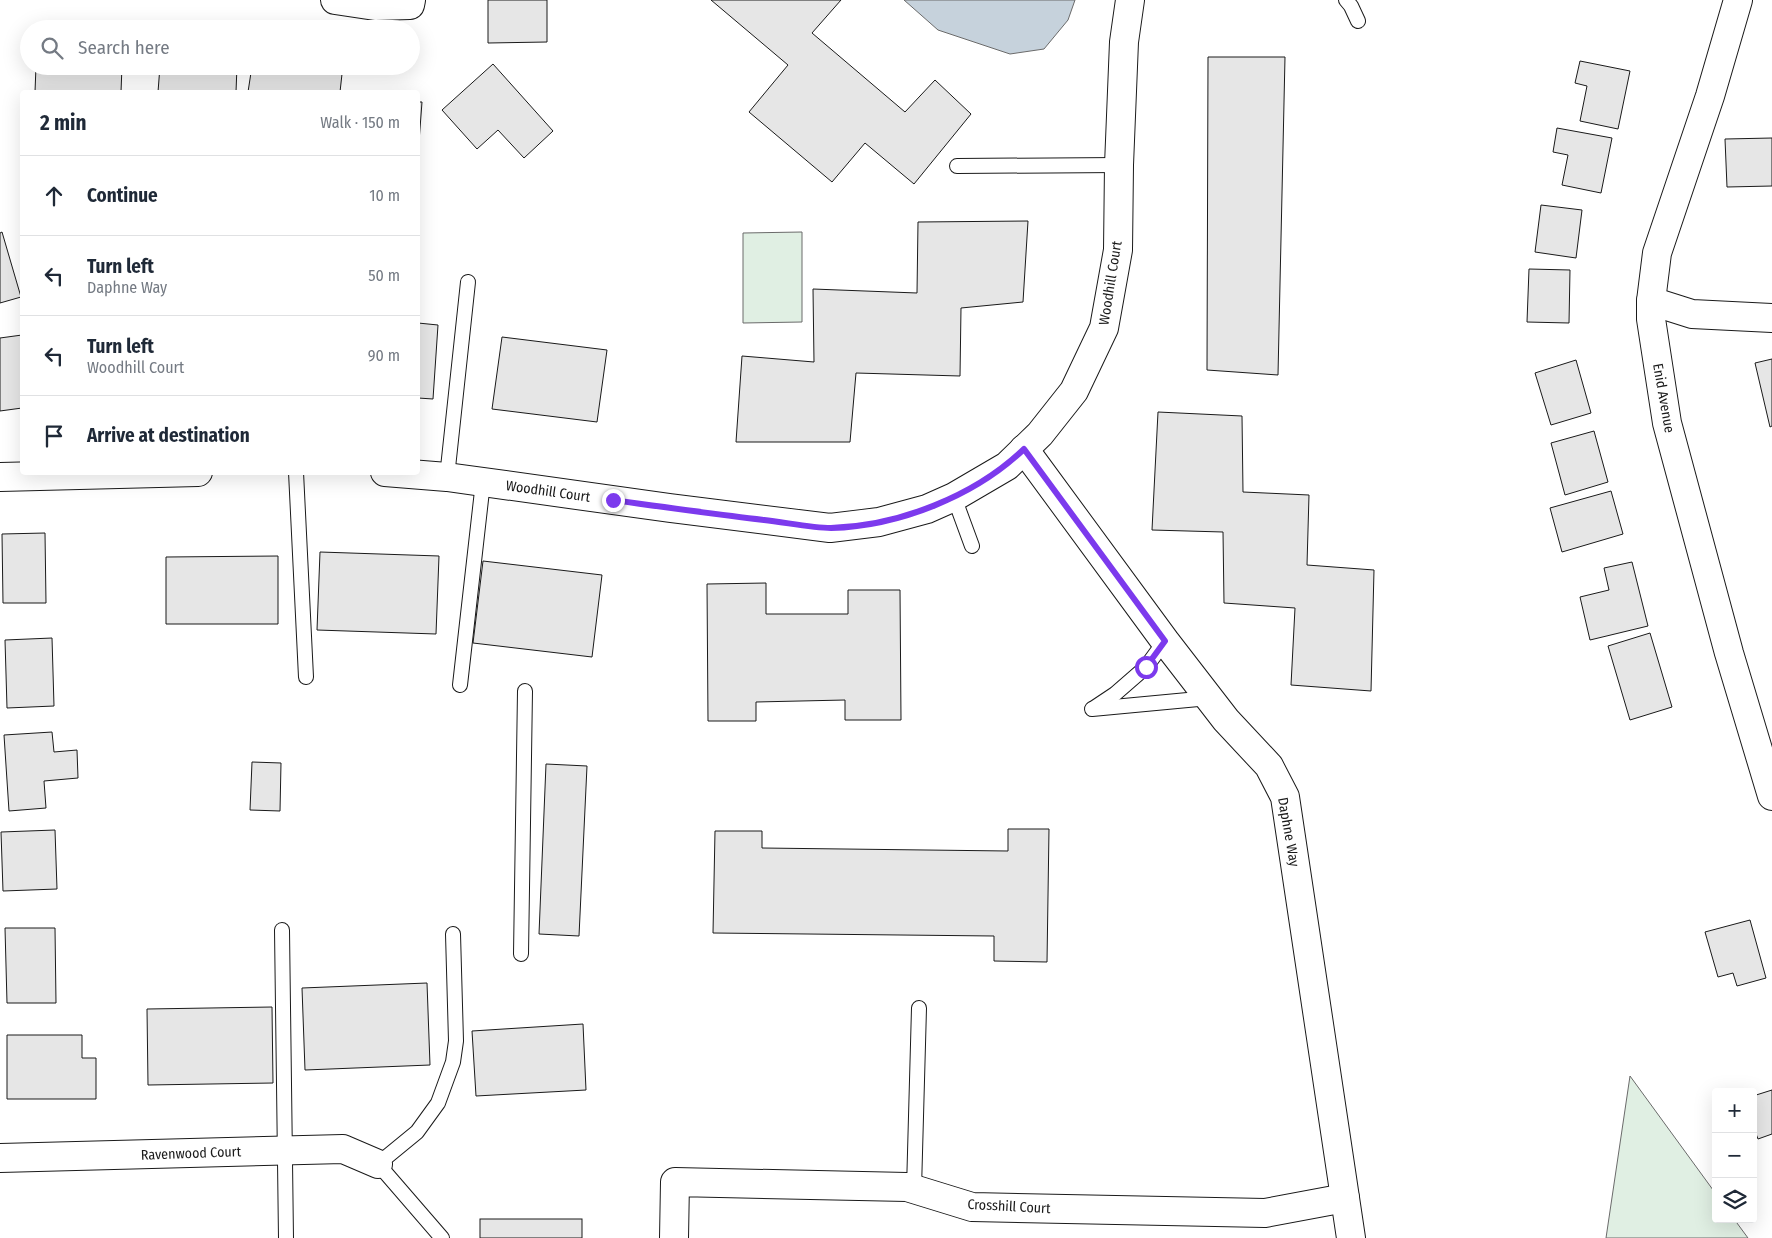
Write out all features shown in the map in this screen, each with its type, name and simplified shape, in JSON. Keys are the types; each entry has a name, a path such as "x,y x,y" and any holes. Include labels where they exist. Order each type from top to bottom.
{"street":[{"path":"335,0 375,6 410,5 411,0"},
{"name":"Woodhill Court","path":"420,475 830,528 879,522 927,509 954,497 1007,466 1040,434 1074,392 1104,328 1118,250 1124,42 1130,0"},
{"name":"Enid Avenue","path":"1738,0 1710,96 1657,253 1651,301 1651,319 1667,423 1729,654 1772,796"},
{"path":"1651,301 1692,314 1772,318"},
{"name":"Daphne Way","path":"1024,449 1165,641 1226,720 1269,766 1285,797 1351,1238"},
{"path":"0,477 79,475"},
{"name":"Ravenwood Court","path":"0,1158 343,1148 378,1164"},
{"name":"Crosshill Court","path":"674,1238 674,1182 906,1187 972,1207 1265,1213 1345,1198"}],"lane":[{"path":"1346,0 1358,21"},
{"path":"957,166 1119,165"},
{"path":"447,477 468,282"},
{"path":"296,475 306,677"},
{"path":"460,685 483,482"},
{"path":"954,497 972,546"},
{"path":"1165,641 1146,667 1115,694 1092,709 1209,698"},
{"path":"521,954 525,691"},
{"path":"282,930 283,1150 286,1238"},
{"path":"442,1238 378,1164 417,1132 438,1103 453,1062 456,1041 453,934"},
{"path":"914,1189 919,1008"}],"green space":[{"path":"802,232 802,322 743,323 743,233"},
{"path":"1630,1076 1712,1189 1712,1223 1737,1223 1748,1238 1606,1238"}],"shaded area":[{"path":"904,0 1075,0 1068,20 1044,49 1010,54 938,30"}],"building":[{"path":"488,0 547,0 547,42 488,43"},
{"path":"711,0 841,0 812,33 905,112 935,80 971,114 914,184 865,143 832,182 749,112 788,65"},
{"path":"1208,57 1285,57 1278,375 1207,370"},
{"path":"1580,61 1630,71 1618,129 1580,121 1587,86 1575,83"},
{"path":"493,64 553,131 524,158 498,130 477,149 442,110"},
{"path":"36,75 122,75 121,90 35,90"},
{"path":"159,75 237,75 236,90 158,90"},
{"path":"251,75 342,75 340,90 248,90"},
{"path":"420,102 422,102 420,128"},
{"path":"1557,128 1612,138 1601,193 1562,185 1568,155 1553,152"},
{"path":"1772,138 1772,186 1727,187 1725,139"},
{"path":"1541,205 1582,210 1576,258 1535,252"},
{"path":"1028,221 1023,302 961,308 960,376 856,373 850,442 736,442 742,356 814,362 813,289 917,293 918,222"},
{"path":"2,232 20,297 0,303 0,233"},
{"path":"1529,269 1570,270 1569,323 1527,322"},
{"path":"420,323 438,325 433,399 420,398"},
{"path":"20,335 20,408 0,411 0,338"},
{"path":"502,337 607,350 597,422 492,409"},
{"path":"1772,359 1772,426 1770,427 1755,363"},
{"path":"1576,360 1591,413 1551,425 1535,373"},
{"path":"1158,412 1242,416 1243,492 1309,495 1307,565 1374,570 1371,691 1291,685 1295,608 1224,603 1223,532 1152,530"},
{"path":"1594,431 1608,482 1565,495 1551,443"},
{"path":"1611,491 1623,534 1562,552 1550,508"},
{"path":"45,533 46,603 3,603 2,534"},
{"path":"320,552 439,556 436,634 317,630"},
{"path":"278,556 278,624 166,624 166,557"},
{"path":"483,561 602,575 592,657 473,643"},
{"path":"1632,562 1648,626 1590,640 1580,597 1609,590 1604,568"},
{"path":"766,583 766,614 848,614 848,590 900,590 901,720 845,720 845,700 756,702 756,721 708,721 707,584"},
{"path":"1650,633 1672,707 1630,720 1608,646"},
{"path":"52,638 54,706 7,708 5,640"},
{"path":"52,732 54,752 77,750 78,778 44,781 46,808 9,811 4,735"},
{"path":"252,762 281,763 280,811 250,810"},
{"path":"546,764 587,766 579,936 539,934"},
{"path":"1008,829 1049,829 1047,962 994,961 994,936 713,933 715,831 762,831 762,848 1008,851"},
{"path":"55,830 57,889 3,891 1,832"},
{"path":"1750,920 1766,978 1737,986 1733,973 1718,977 1705,932"},
{"path":"5,928 55,928 56,1003 7,1003"},
{"path":"427,983 430,1065 305,1070 302,988"},
{"path":"272,1007 273,1083 148,1085 147,1009"},
{"path":"583,1024 586,1090 476,1096 472,1031"},
{"path":"7,1035 82,1035 82,1058 96,1058 96,1099 7,1099"},
{"path":"1772,1090 1772,1134 1758,1139 1757,1136 1757,1095"},
{"path":"480,1219 582,1219 582,1238 480,1238"}],"route":[{"path":"613,500 830,528 879,522 927,509 954,497 1007,466 1024,449 1165,641 1146,667"}]}
